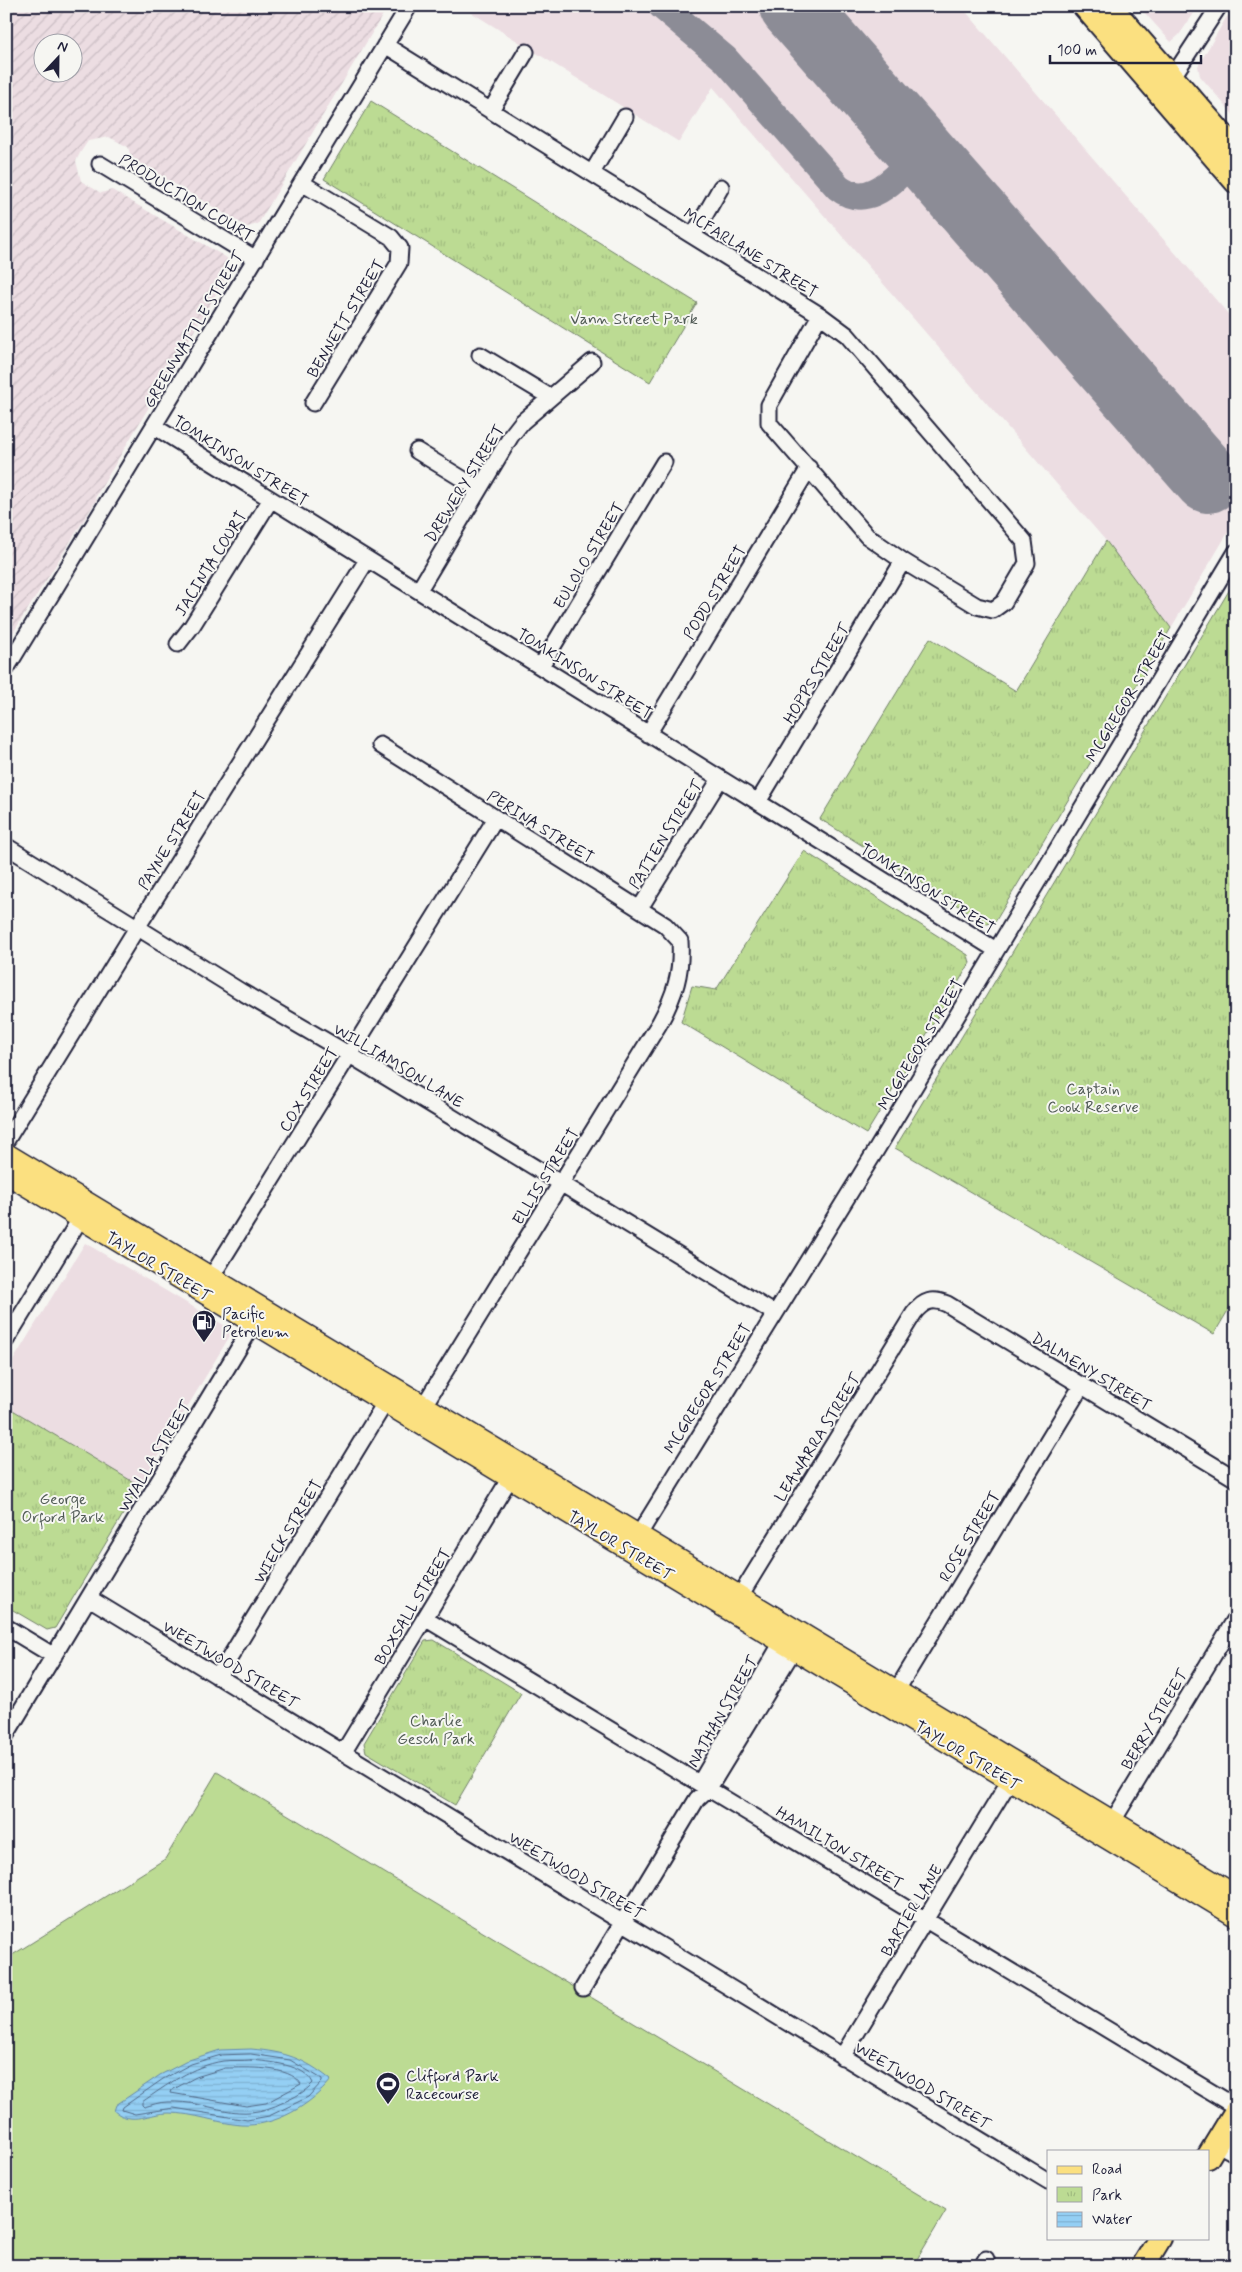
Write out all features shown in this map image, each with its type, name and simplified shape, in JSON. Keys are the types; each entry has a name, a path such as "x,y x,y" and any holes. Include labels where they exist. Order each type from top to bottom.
{"highway":[{"path":"1084,6 1166,86 1236,150"},
{"path":"1110,6 1236,182"},
{"path":"1212,2150 1236,2111"},
{"path":"1143,2266 1153,2241"}],"main road":[{"name":"TAYLOR STREET","path":"6,1154 212,1276 419,1413 510,1478 740,1596 1010,1780 1236,1895"},
{"name":"TAYLOR STREET","path":"6,1174 385,1403 419,1413 634,1542 788,1645 892,1698 1108,1830 1236,1917"},
{"path":"212,1276 222,1289 253,1310 254,1323"}],"street":[{"name":"GREENWATTLE STREET","path":"6,669 409,6"},
{"path":"1166,86 1219,6"},
{"name":"MCFARLANE STREET","path":"385,45 693,236 847,335 1024,541 1027,563 1004,602 993,610 977,606 904,561"},
{"path":"491,110 526,52"},
{"path":"592,173 625,117"},
{"name":"PRODUCTION COURT","path":"100,164 256,259"},
{"name":"BENNETT STREET","path":"302,183 391,237 400,248 399,263 313,403"},
{"path":"693,236 721,187"},
{"path":"820,316 769,405 769,423 866,536 904,561"},
{"path":"480,355 550,397"},
{"name":"DREWERY STREET","path":"419,590 511,436 522,422 592,362"},
{"name":"TOMKINSON STREET","path":"155,426 367,560 419,590 996,950"},
{"path":"417,451 479,489"},
{"name":"EULOLO STREET","path":"541,666 664,462"},
{"name":"PODD STREET","path":"648,734 809,468"},
{"name":"JACINTA COURT","path":"178,644 192,626 271,499"},
{"name":"MCGREGOR STREET","path":"634,1542 875,1152 1236,552"},
{"name":"PAYNE STREET","path":"6,1142 138,926 367,560"},
{"name":"HOPPS STREET","path":"758,802 904,561"},
{"name":"PERINA STREET","path":"380,745 640,908 665,925 680,941"},
{"name":"PATTEN STREET","path":"640,908 720,779"},
{"name":"COX STREET","path":"212,1276 496,818"},
{"name":"WILLIAMSON LANE","path":"6,846 138,926 240,991 350,1055 774,1313"},
{"name":"ELLIS STREET","path":"419,1413 669,1006 682,963 680,941"},
{"path":"6,1340 12,1316 80,1219"},
{"name":"DALMENY STREET","path":"928,1300 937,1300 947,1304 1236,1479"},
{"name":"LEAWARRA STREET","path":"740,1596 914,1313 920,1305 928,1300"},
{"name":"WYALLA STREET","path":"6,1735 254,1323"},
{"name":"ROSE STREET","path":"892,1698 1082,1385"},
{"name":"WIECK STREET","path":"218,1677 385,1403"},
{"name":"BOXSALL STREET","path":"343,1753 510,1478"},
{"name":"WEETWOOD STREET","path":"89,1598 1047,2180"},
{"name":"HAMILTON STREET","path":"425,1618 1236,2107"},
{"name":"BERRY STREET","path":"1108,1830 1236,1618"},
{"path":"6,1627 54,1656"},
{"name":"NATHAN STREET","path":"583,1988 697,1799 697,1790 704,1786 788,1645"},
{"name":"BARTER LANE","path":"842,2057 1010,1780"},
{"path":"1212,2150 1236,2154"}],"shaded area":[{"path":"8,6 388,6 258,224 247,227 131,158 128,147 109,137 88,141 80,153 76,161 81,181 101,193 112,190 227,258 229,272 95,498 97,499 6,644 6,9"},
{"path":"461,6 961,6 1236,323 1236,519 1171,628 1106,541 713,87 679,142"},
{"path":"1148,6 1199,6 1179,35 1171,42 1144,12"},
{"path":"1236,9 1236,118 1200,76 1198,66 1226,18"},
{"path":"85,1243 229,1328 231,1334 140,1486 6,1406 6,1372"}],"green space":[{"name":"Vann Street Park","path":"371,101 697,303 650,382 324,179"},
{"path":"1106,541 1171,628 995,922 987,924 820,819 930,638 1016,691"},
{"name":"Captain Cook Reserve","path":"1236,579 1236,1297 1214,1334 895,1148"},
{"path":"804,851 968,955 970,963 866,1134 681,1022 692,986 716,990"},
{"name":"George Orford Park","path":"6,1406 140,1486 55,1628 47,1630 6,1606"},
{"name":"Charlie Gesch Park","path":"434,1640 521,1693 455,1805 366,1752 364,1743 425,1641"},
{"name":"Clifford Park Racecourse","path":"217,1772 946,2211 913,2266 6,2266 6,1959 165,1859"}],"water":[{"path":"251,2049 294,2057 312,2066 331,2080 303,2106 279,2118 254,2125 232,2124 178,2113 128,2118 114,2111 116,2105 160,2075 189,2060 220,2050"}],"taxiway":[{"path":"662,6 725,59 838,187 853,195 867,195 881,189 907,166 910,161 911,150 907,138 849,69"},
{"path":"906,168 920,164 934,169 998,240"}],"runway":[{"path":"793,6 1208,479"}],"place":[{"name":"Pacific Petroleum","path":"204,1343"},
{"name":"Clifford Park Racecourse","path":"388,2105"}]}
